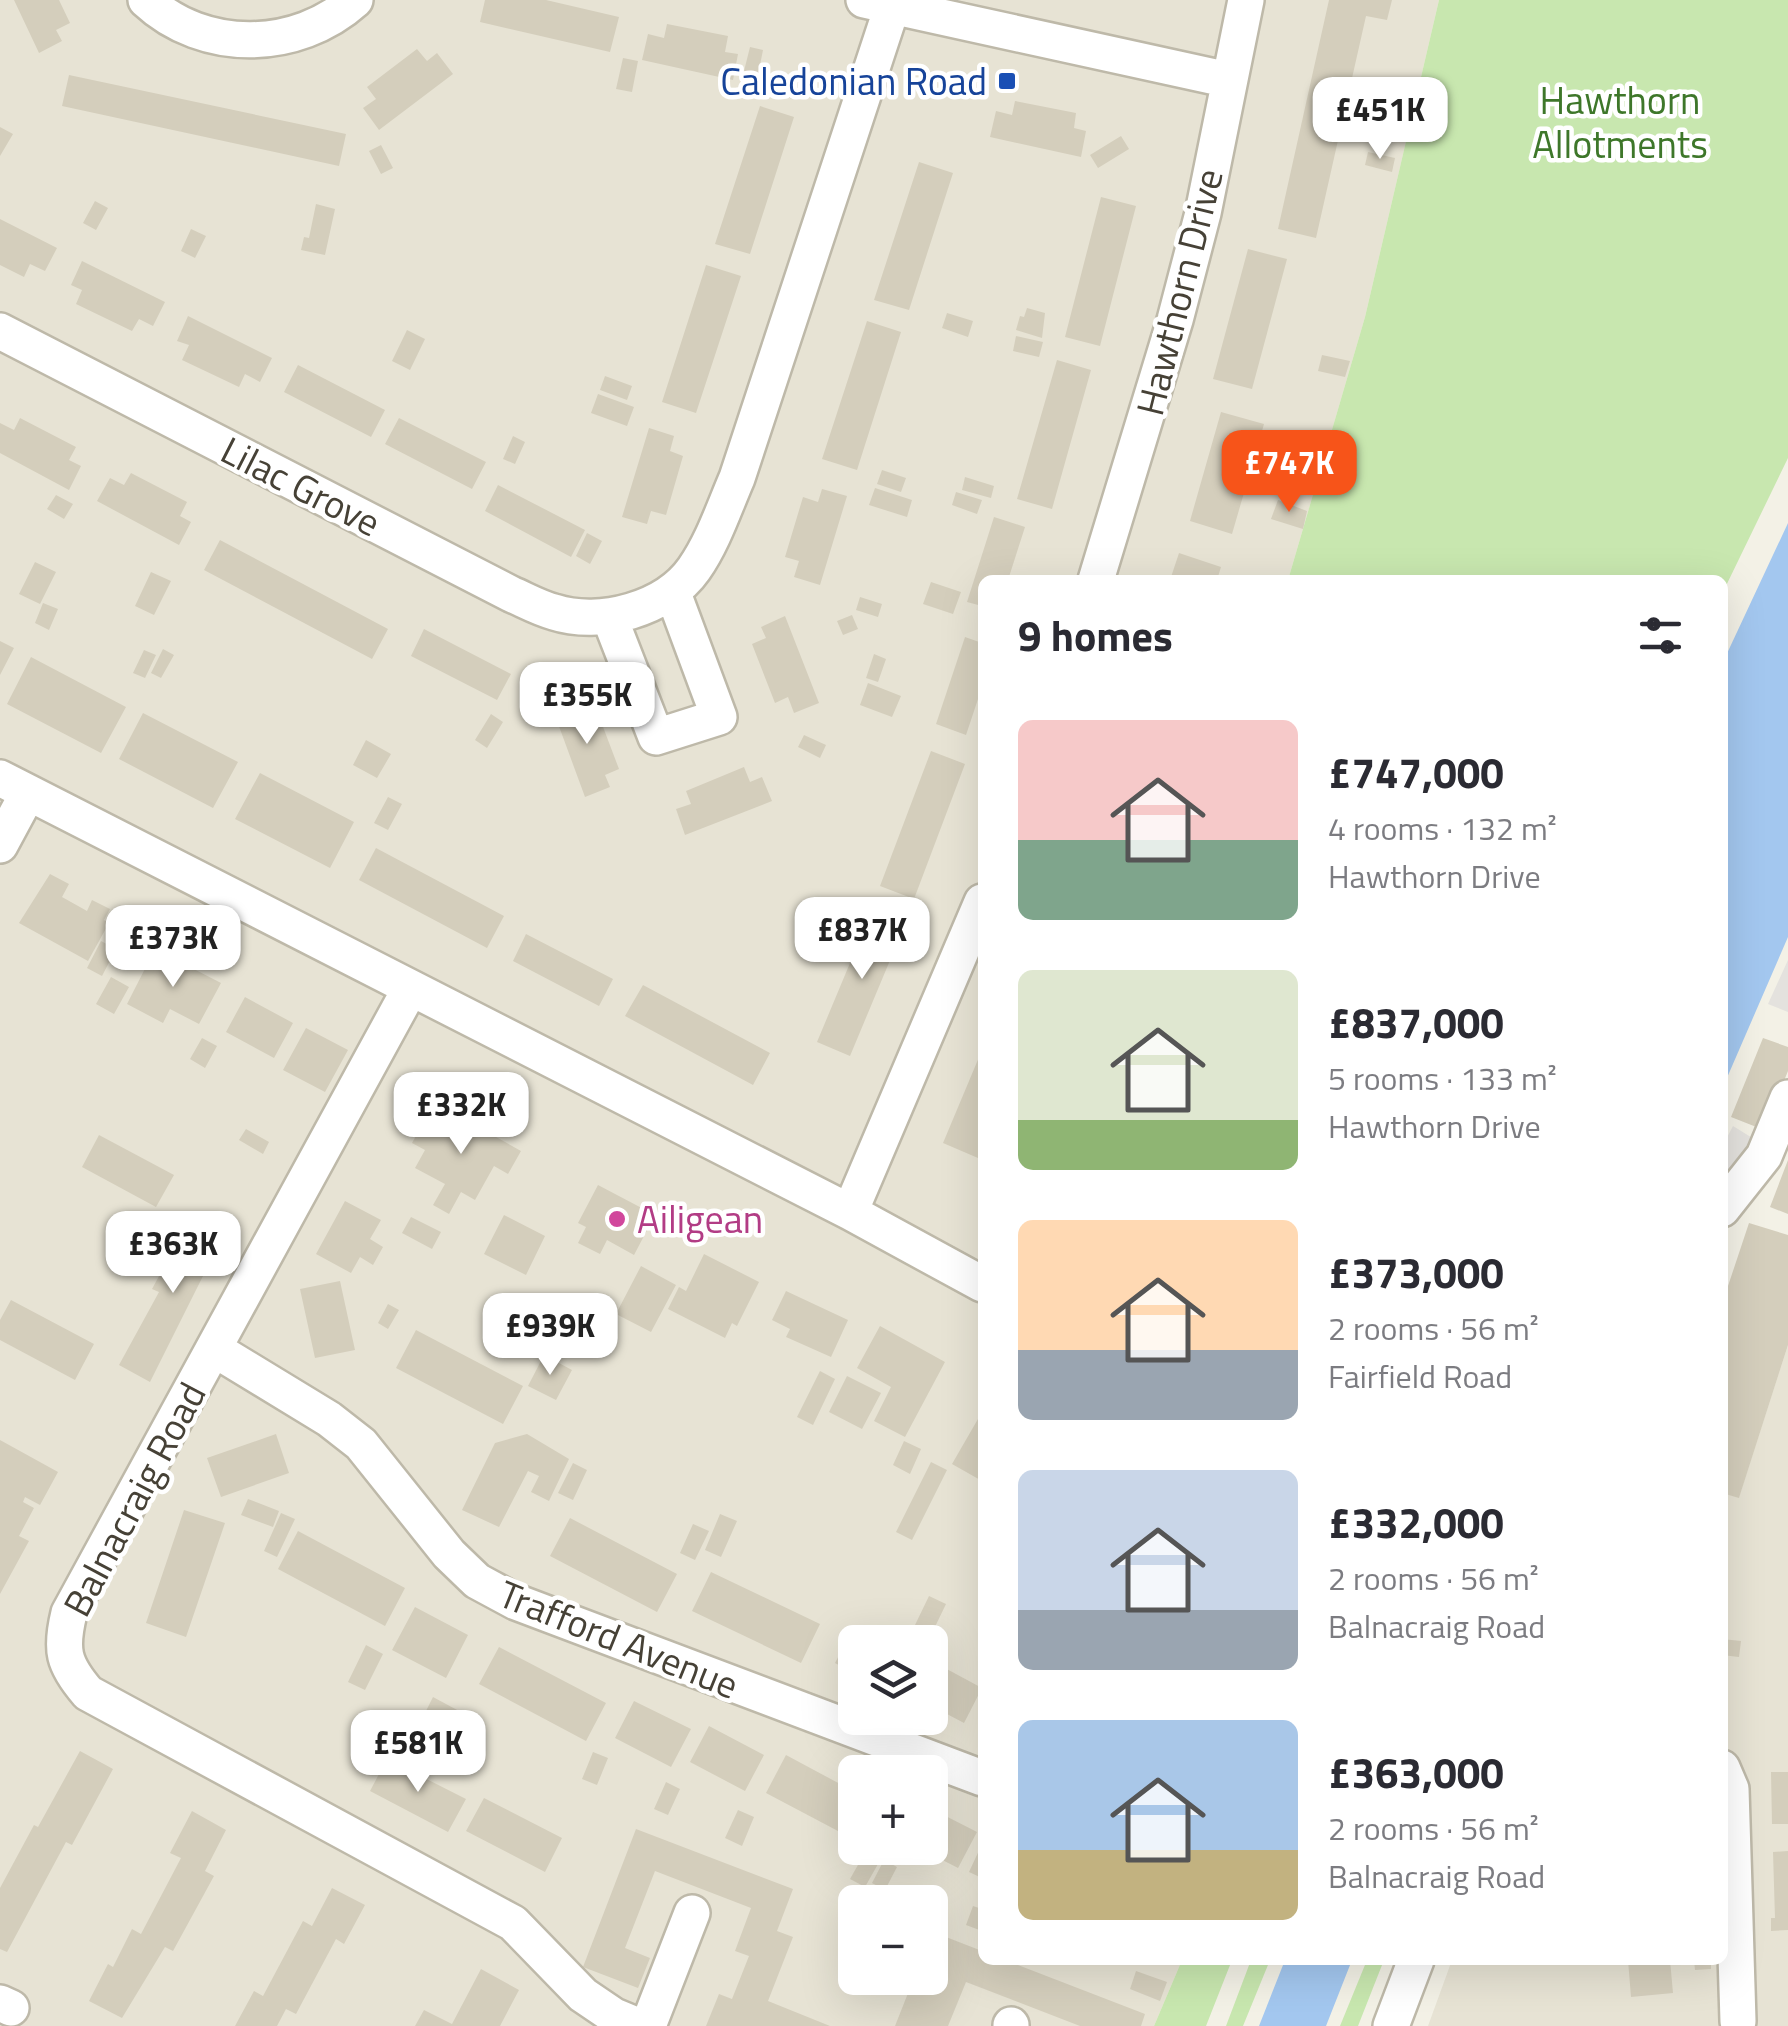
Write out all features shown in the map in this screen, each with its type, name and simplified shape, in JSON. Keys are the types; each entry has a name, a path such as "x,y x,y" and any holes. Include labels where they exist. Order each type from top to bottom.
{"street":[{"path":"146,0 172,20 196,31 248,40 300,32 325,22 356,0"},
{"name":"Hawthorn Drive","path":"1098,575 1176,320 1203,213 1246,0"},
{"path":"609,616 656,736 720,717 673,593 710,542 737,478 878,3 1229,80"},
{"name":"Lilac Grove","path":"0,331 511,594 557,614 609,616 637,610 673,593"},
{"path":"0,845 14,786 850,1212 978,1282"},
{"path":"850,1212 978,911"},
{"name":"Balnacraig Road","path":"410,988 68,1612 62,1640 68,1669 88,1693 513,1923 583,1995 614,2016 638,2026"},
{"path":"1728,1201 1764,1156 1788,1098"},
{"name":"Trafford Avenue","path":"214,1348 329,1418 361,1444 450,1554 477,1581 516,1602 978,1776"},
{"path":"1728,1782 1738,2021"},
{"path":"648,2026 692,1913"},
{"path":"1391,2026 1414,1965"}],"shaded area":[{"path":"0,0 1439,0 1365,317 1289,575 978,575 978,1965 1180,1965 1154,2026 0,2026"},
{"path":"1788,960 1788,1012 1768,1004"},
{"path":"1733,1126 1754,1139 1728,1188 1728,1136"},
{"path":"1788,1345 1788,2026 1428,2026 1450,1965 1728,1965 1728,1494 1739,1497"}],"green space":[{"name":"Hawthorn Allotments","path":"1439,0 1788,0 1788,458 1728,582 1728,575 1289,575 1365,317"},
{"path":"1180,1965 1230,1965 1206,2026 1154,2026"},
{"path":"1249,1965 1268,1965 1243,2026 1226,2026"},
{"path":"1365,1965 1382,1965 1358,2026 1340,2026"}],"water":[{"path":"1788,523 1788,937 1728,1075 1728,651"},
{"path":"1283,1965 1350,1965 1326,2026 1259,2026"}],"building":[{"path":"14,0 59,0 70,23 56,30 62,41 39,53"},
{"path":"485,0 546,0 619,17 610,52 480,22"},
{"path":"1329,0 1392,0 1387,20 1366,16 1316,238 1278,229"},
{"path":"667,24 728,36 725,52 738,54 733,80 642,60 648,34 664,38"},
{"path":"750,47 763,50 758,75 744,71"},
{"path":"417,49 427,61 437,53 453,74 379,130 363,108 376,99 367,87"},
{"path":"623,58 638,61 632,92 616,89"},
{"path":"69,75 346,134 339,166 62,106"},
{"path":"774,78 797,85 793,99 770,92"},
{"path":"1385,92 1411,97 1408,113 1382,107"},
{"path":"1015,101 1076,113 1074,128 1086,131 1081,157 990,137 996,111 1012,115"},
{"path":"760,106 794,117 750,254 715,244"},
{"path":"0,127 13,134 0,156"},
{"path":"1121,136 1129,149 1098,168 1090,155"},
{"path":"381,145 393,168 381,174 369,151"},
{"path":"1368,152 1395,158 1392,172 1365,165"},
{"path":"919,162 953,173 909,310 874,300"},
{"path":"1101,197 1136,206 1100,346 1065,337"},
{"path":"95,201 108,208 96,230 83,223"},
{"path":"316,204 335,209 325,255 301,250 304,237 309,238"},
{"path":"0,219 57,248 45,271 30,264 24,277 0,265"},
{"path":"191,229 206,236 195,258 181,251"},
{"path":"1248,249 1287,259 1252,389 1213,379"},
{"path":"82,261 165,302 153,326 139,319 132,331 76,304 82,290 71,285"},
{"path":"706,265 741,276 696,413 662,402"},
{"path":"1027,308 1045,313 1042,338 1016,330"},
{"path":"947,313 973,321 968,337 942,328"},
{"path":"188,316 272,358 260,382 245,374 239,387 182,360 189,345 177,341"},
{"path":"867,321 901,332 857,470 822,459"},
{"path":"407,330 425,339 410,370 392,361"},
{"path":"1016,336 1043,342 1039,357 1013,351"},
{"path":"1322,355 1350,361 1345,377 1318,371"},
{"path":"1057,360 1091,370 1052,509 1017,499"},
{"path":"298,365 385,410 371,437 284,392"},
{"path":"605,376 632,386 627,400 600,390"},
{"path":"598,394 634,407 627,426 591,413"},
{"path":"1221,412 1264,424 1232,534 1190,521"},
{"path":"20,418 76,447 69,460 81,466 69,490 0,453 0,423 14,430"},
{"path":"399,418 486,462 472,489 385,444"},
{"path":"649,428 674,436 670,451 683,456 666,515 651,511 647,524 622,517"},
{"path":"513,436 525,442 515,464 503,459"},
{"path":"882,470 906,478 901,492 877,484"},
{"path":"131,473 187,502 180,516 191,522 179,545 97,501 110,478 124,485"},
{"path":"965,477 994,486 991,498 962,490"},
{"path":"498,485 585,530 571,557 485,511"},
{"path":"875,488 912,500 907,517 869,505"},
{"path":"822,489 847,496 820,585 794,577 799,561 785,557 803,497 818,502"},
{"path":"956,492 982,500 977,514 952,505"},
{"path":"56,495 73,504 64,519 47,509"},
{"path":"1278,500 1307,511 1303,529 1271,519"},
{"path":"994,517 1025,527 1010,575 978,575 978,605 967,602"},
{"path":"587,533 602,541 590,564 576,556"},
{"path":"220,540 388,629 372,659 204,570"},
{"path":"1179,553 1221,567 1219,575 1172,575"},
{"path":"35,562 56,572 40,604 19,594"},
{"path":"151,572 171,581 154,615 135,606"},
{"path":"931,582 961,592 953,614 923,604"},
{"path":"860,597 882,604 878,617 856,610"},
{"path":"43,603 58,609 49,630 35,623"},
{"path":"852,615 858,629 843,635 837,621"},
{"path":"785,616 819,703 794,713 788,697 775,703 752,644 766,638 761,627"},
{"path":"424,629 511,674 497,700 411,656"},
{"path":"965,637 978,642 978,699 966,735 936,724"},
{"path":"0,641 14,648 0,675"},
{"path":"163,649 174,655 161,678 151,673"},
{"path":"144,650 156,655 145,678 133,673"},
{"path":"874,654 886,659 878,682 866,678"},
{"path":"31,657 126,707 101,753 7,704"},
{"path":"868,683 901,696 892,717 860,705"},
{"path":"578,700 584,715 597,711 619,769 605,775 610,787 585,797 553,710"},
{"path":"143,713 238,762 213,808 119,759"},
{"path":"491,714 503,722 487,748 475,740"},
{"path":"804,735 826,745 820,758 798,747"},
{"path":"366,740 391,754 377,778 353,765"},
{"path":"931,751 965,764 914,899 880,886"},
{"path":"744,767 750,782 762,777 772,801 685,835 676,809 691,804 686,791"},
{"path":"260,773 354,822 330,868 235,819"},
{"path":"388,797 402,804 388,830 374,823"},
{"path":"376,848 504,916 487,948 359,880"},
{"path":"50,874 69,884 62,897 87,911 92,900 110,909 104,920 109,923 88,961 19,923"},
{"path":"873,908 906,922 850,1056 817,1042"},
{"path":"526,934 613,979 599,1006 513,961"},
{"path":"101,941 116,949 102,976 87,968"},
{"path":"155,949 221,983 199,1024 170,1009 163,1023 127,1004"},
{"path":"111,977 129,987 114,1014 96,1004"},
{"path":"643,985 770,1053 753,1085 625,1016"},
{"path":"245,997 293,1023 274,1058 226,1032"},
{"path":"306,1028 348,1050 325,1092 283,1070"},
{"path":"202,1038 217,1046 205,1068 190,1059"},
{"path":"1763,1038 1788,1047 1788,1071 1764,1130 1731,1117"},
{"path":"978,1060 978,1158 943,1143"},
{"path":"446,1109 521,1151 508,1174 494,1166 475,1200 461,1192 449,1214 433,1205 445,1184 415,1168 425,1150 412,1143 423,1123 435,1129"},
{"path":"246,1129 269,1142 263,1154 239,1140"},
{"path":"99,1135 174,1175 156,1207 82,1167"},
{"path":"1788,1160 1788,1214 1770,1207"},
{"name":"Ailigean","path":"598,1185 655,1215 634,1255 607,1240 600,1254 578,1243 586,1227 578,1223"},
{"path":"345,1201 381,1220 370,1239 383,1247 373,1265 360,1257 351,1273 316,1254"},
{"path":"193,1214 225,1232 150,1382 119,1365 159,1292 152,1289"},
{"path":"504,1215 545,1236 526,1275 484,1254"},
{"path":"411,1217 441,1232 432,1249 402,1233"},
{"path":"1749,1223 1788,1235 1788,1345 1739,1498 1728,1495 1728,1286"},
{"path":"704,1254 759,1282 737,1326 732,1323 725,1338 668,1309 679,1287 686,1291"},
{"path":"641,1266 676,1285 651,1332 616,1314"},
{"path":"340,1281 355,1350 315,1358 300,1289"},
{"path":"786,1291 848,1320 831,1357 786,1337 790,1329 772,1320"},
{"path":"11,1300 94,1344 75,1380 0,1340 0,1320"},
{"path":"388,1304 399,1310 388,1329 378,1323"},
{"path":"569,1316 583,1324 567,1353 552,1346"},
{"path":"880,1326 945,1362 905,1437 874,1421 891,1387 857,1368"},
{"path":"416,1330 523,1386 503,1424 396,1368"},
{"path":"544,1355 572,1370 556,1400 528,1386"},
{"path":"820,1371 835,1379 813,1425 797,1417"},
{"path":"847,1376 881,1393 862,1429 829,1412"},
{"path":"978,1419 978,1479 952,1464"},
{"path":"276,1434 289,1473 221,1497 207,1458"},
{"path":"527,1434 569,1459 549,1501 531,1492 539,1476 528,1471 499,1527 462,1510 495,1443"},
{"path":"0,1440 58,1472 40,1505 25,1497 23,1502 34,1508 19,1536 29,1541 0,1594"},
{"path":"904,1441 921,1449 910,1474 893,1465"},
{"path":"931,1462 947,1470 912,1540 896,1532"},
{"path":"573,1463 587,1470 573,1500 558,1493"},
{"path":"248,1499 279,1511 273,1527 241,1515"},
{"path":"184,1510 225,1523 186,1637 146,1623"},
{"path":"281,1513 295,1519 277,1557 264,1551"},
{"path":"720,1514 737,1521 721,1557 705,1550"},
{"path":"570,1518 677,1574 657,1612 550,1556"},
{"path":"693,1524 709,1531 695,1560 680,1553"},
{"path":"298,1531 405,1588 385,1626 278,1569"},
{"path":"711,1572 820,1624 801,1663 692,1611"},
{"path":"929,1596 946,1604 936,1625 915,1625"},
{"path":"415,1607 468,1635 446,1678 392,1650"},
{"path":"1728,1640 1741,1641 1739,1657 1728,1656"},
{"path":"366,1645 383,1654 365,1690 348,1682"},
{"path":"499,1647 606,1703 586,1741 479,1684"},
{"path":"948,1670 978,1686 978,1696 964,1723 948,1715"},
{"path":"433,1697 459,1711 446,1737 420,1723"},
{"path":"634,1701 691,1729 671,1767 615,1738"},
{"path":"709,1726 764,1755 745,1791 690,1762"},
{"path":"80,1751 113,1769 72,1845 66,1842 7,1952 0,1949 0,1888"},
{"path":"593,1752 608,1758 597,1785 582,1779"},
{"path":"786,1755 838,1783 838,1831 766,1793"},
{"path":"387,1759 466,1799 448,1832 370,1791"},
{"path":"1771,1772 1788,1772 1788,1824 1772,1824"},
{"path":"666,1782 680,1789 668,1815 654,1809"},
{"path":"484,1798 562,1838 545,1872 466,1831"},
{"path":"738,1810 754,1817 742,1846 725,1838"},
{"path":"192,1811 226,1830 205,1871 214,1876 173,1951 165,1947 122,2018 89,2001 108,1964 113,1967 132,1929 141,1934 181,1858 170,1853"},
{"path":"948,1817 977,1832 958,1868 948,1863"},
{"path":"636,1829 793,1889 777,1931 793,1937 768,2001 830,2026 706,2026 719,1994 732,1999 749,1956 735,1951 751,1908 655,1871 625,1948 650,1958 638,1988 583,1967"},
{"path":"1788,1851 1788,1930 1771,1931 1771,1918 1775,1918 1773,1852"},
{"path":"978,1853 978,1876 969,1872"},
{"path":"858,1865 877,1865 866,1885 850,1879"},
{"path":"881,1865 897,1867 888,1885 872,1883"},
{"path":"332,1888 365,1905 344,1944 336,1939 296,2014 286,2009 277,2026 235,2026 254,1991 263,1996 303,1921 312,1926"},
{"path":"973,1906 978,1908 978,1930 966,1925"},
{"path":"948,1938 978,1949 978,1965 1018,1965 1145,2014 1141,2026 1080,2026 966,1982 948,2026 895,2026 907,1995 948,1995"},
{"path":"1628,1965 1670,1965 1673,1993 1631,1997"},
{"path":"1694,1965 1711,1965 1711,1969 1695,1970"},
{"path":"481,1969 519,1990 500,2026 415,2026 424,2010 452,2024"},
{"path":"1136,1971 1167,1982 1160,2001 1130,1989"}],"place":[{"name":"Caledonian Road","path":"1007,81"},
{"name":"Ailigean","path":"617,1219"}]}
